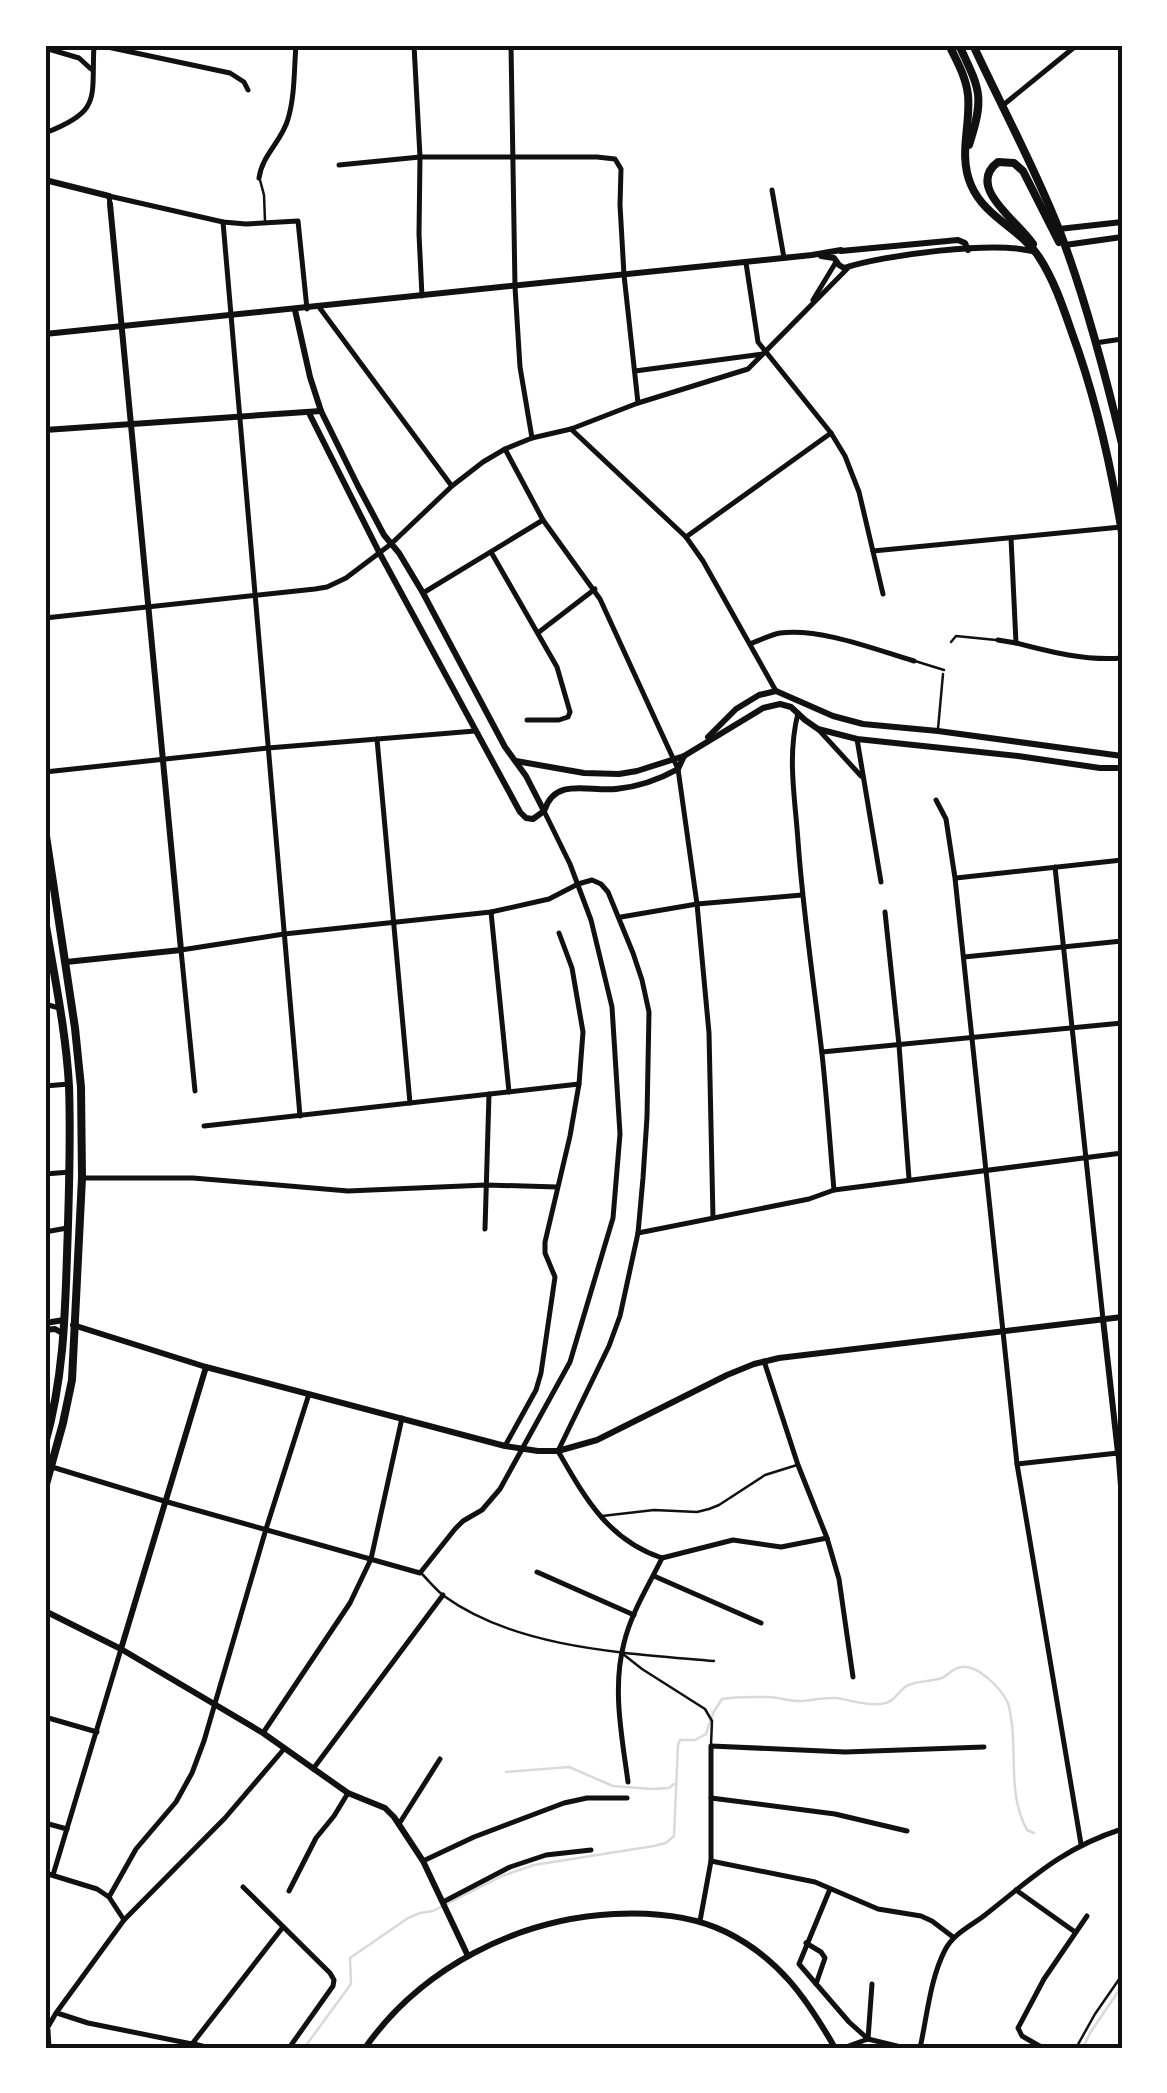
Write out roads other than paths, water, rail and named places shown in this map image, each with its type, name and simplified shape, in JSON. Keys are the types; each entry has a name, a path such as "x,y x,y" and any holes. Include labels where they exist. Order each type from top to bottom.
{"main road":[{"path":"949,45 968,94 965,166 971,186 981,203 1036,253 1050,276"},
{"path":"959,45 976,82 980,102 965,166"},
{"path":"972,45 1065,245 1122,444"},
{"path":"1078,282 1027,176 1014,163 998,162 990,169 986,184 1026,233 1050,276 1094,400 1122,530"},
{"path":"45,829 80,1087 82,1178 72,1380 45,1488"},
{"path":"45,920 68,1084 70,1172 66,1320 60,1381 45,1444"},
{"path":"64,1334 76,1328"}],"street":[{"path":"45,132 75,120 86,109 92,98 96,45 230,73 244,82 248,90"},
{"path":"259,178 261,166 289,118 296,45"},
{"path":"414,45 422,296"},
{"path":"511,45 514,287 520,368 532,438"},
{"path":"1002,106 1077,45"},
{"path":"45,48 79,58 94,72"},
{"path":"340,166 420,157 597,157 618,161 624,275 638,403"},
{"path":"45,180 110,200 223,222 299,222 307,308"},
{"path":"772,190 784,258"},
{"path":"110,200 195,1090"},
{"path":"223,222 300,1116"},
{"path":"1058,229 1122,222"},
{"path":"1065,245 1122,236"},
{"path":"45,334 846,250 962,240 968,250"},
{"path":"812,256 830,257 841,267 890,257 968,250 1012,247 1036,253"},
{"path":"807,311 837,254 846,250"},
{"path":"45,618 327,587 346,578 391,544 452,486 506,449 748,369 850,266 854,256 846,250"},
{"path":"746,262 758,342 831,433 851,468 883,594"},
{"path":"319,307 452,486"},
{"path":"52,1466 420,1572 455,1529 482,1510 500,1490 570,1362 613,1218 620,1134 612,1007 591,920 544,811 404,560 375,519 321,411 295,310"},
{"path":"1095,343 1122,339"},
{"path":"634,372 766,353"},
{"path":"45,430 321,411"},
{"path":"309,413 379,552 523,816 532,819 562,790 616,789 678,769"},
{"path":"571,430 686,536 776,691 818,729 862,778"},
{"path":"686,536 831,433"},
{"path":"506,449 543,520 594,589 679,756 709,1033 712,1218"},
{"path":"423,593 543,520"},
{"path":"872,550 1122,530"},
{"path":"1011,538 1016,643"},
{"path":"491,552 558,667 570,714 559,720 527,720"},
{"path":"538,632 594,589"},
{"path":"750,644 776,634 812,635 914,661"},
{"path":"998,640 1093,658 1122,658"},
{"path":"704,742 736,709 760,694 776,691"},
{"path":"516,760 545,768 608,774 637,771 679,756 766,706 790,702 854,722 1122,756"},
{"path":"798,713 790,768 834,1190"},
{"path":"818,729 857,739 1122,768"},
{"path":"45,772 476,731"},
{"path":"377,739 410,1103"},
{"path":"857,739 881,882"},
{"path":"1025,757 1048,754 1048,745"},
{"path":"936,800 946,819 956,878 1017,1464 1080,1844"},
{"path":"956,878 1122,860"},
{"path":"1055,867 1120,1453 1122,1506"},
{"path":"66,962 492,912 549,899 592,880 601,884 620,917 639,969 648,1012 648,1117 638,1233 626,1289 609,1346 558,1451"},
{"path":"620,917 697,904 802,894"},
{"path":"492,912 509,1092"},
{"path":"885,912 908,1179"},
{"path":"506,1446 541,1373 555,1277 545,1253 545,1242 579,1084 583,1032 580,1008 572,968 559,933"},
{"path":"964,957 1122,941"},
{"path":"45,1004 60,1008"},
{"path":"822,1052 1122,1023"},
{"path":"45,1086 68,1084"},
{"path":"204,1126 579,1084"},
{"path":"485,1229 489,1094"},
{"path":"638,1233 809,1199 834,1190 1122,1153"},
{"path":"45,1174 70,1172"},
{"path":"82,1178 193,1178 348,1191 557,1186"},
{"path":"45,1232 68,1228"},
{"path":"45,1326 66,1320 76,1328 206,1367 506,1446 558,1451 598,1440 764,1361 1122,1317"},
{"path":"45,1326 64,1334"},
{"path":"764,1361 839,1579 853,1677"},
{"path":"124,1920 109,1897 97,1889 49,1874 67,1829 206,1367"},
{"path":"109,1897 136,1849 176,1802 198,1757 309,1394"},
{"path":"263,1733 350,1604 370,1558 402,1418"},
{"path":"558,1451 583,1493 616,1534 662,1558 733,1540 781,1547 827,1538"},
{"path":"1017,1464 1120,1453"},
{"path":"628,1782 620,1718 622,1653 634,1615 662,1558"},
{"path":"537,1572 634,1615"},
{"path":"653,1576 761,1622"},
{"path":"312,1770 442,1595"},
{"path":"45,1611 121,1650 263,1733 348,1793 385,1808 423,1861 468,1956"},
{"path":"45,1718 97,1732"},
{"path":"700,1921 711,1861 710,1746 845,1752 984,1747"},
{"path":"49,2048 46,2028 124,1920 224,1818 284,1749"},
{"path":"399,1824 440,1759"},
{"path":"289,1891 316,1838 348,1793"},
{"path":"423,1861 474,1836 564,1803 587,1798 627,1798"},
{"path":"711,1798 835,1814 907,1831"},
{"path":"45,1823 67,1829"},
{"path":"920,2048 938,1968 953,1937 1080,1844 1122,1829"},
{"path":"443,1903 510,1867 546,1856 592,1850"},
{"path":"711,1861 802,1880 878,1910 921,1916 953,1937"},
{"path":"243,1887 334,1980 289,2048"},
{"path":"830,1889 799,1964 868,2039 904,2048"},
{"path":"1016,1890 1075,1932"},
{"path":"364,2048 423,1986 468,1956 543,1924 574,1917 644,1912 700,1921 742,1942 775,1966 804,1996 835,2048"},
{"path":"1043,2048 1022,2036 1018,2028 1044,1979 1086,1916"},
{"path":"192,2044 283,1927"},
{"path":"806,1943 824,1958 816,1985"},
{"path":"868,2039 872,1984"},
{"path":"56,2013 210,2048"},
{"path":"844,2048 868,2039"}],"lane":[{"path":"259,178 265,222"},
{"path":"951,642 955,636 998,640"},
{"path":"914,661 944,672 938,731"},
{"path":"602,1516 709,1509 764,1475 798,1465"},
{"path":"420,1572 442,1595 514,1631 622,1653 714,1661"},
{"path":"622,1653 705,1709 712,1721 710,1746"},
{"path":"1076,2048 1122,1975"}],"waterway":[{"path":"307,2044 351,1984 350,1958 408,1918 433,1911 502,1876 534,1865 666,1843 674,1836 678,1745 680,1740 695,1740 706,1734 722,1699 836,1698 881,1704 909,1685 942,1678 959,1667 975,1670 995,1684 1008,1703 1018,1805 1027,1830 1034,1833"},
{"path":"506,1772 569,1767 613,1786 652,1789 674,1784"},
{"path":"1083,2048 1122,1986"}]}
